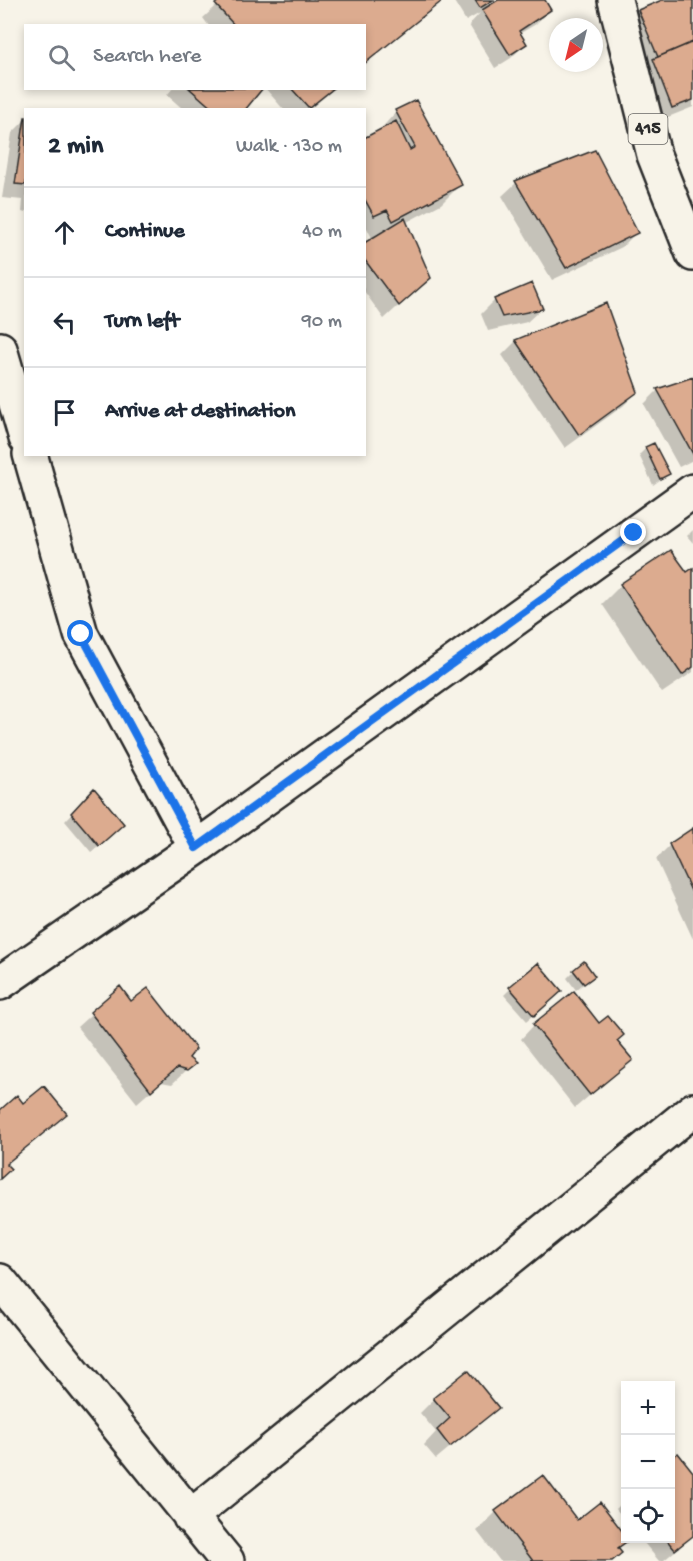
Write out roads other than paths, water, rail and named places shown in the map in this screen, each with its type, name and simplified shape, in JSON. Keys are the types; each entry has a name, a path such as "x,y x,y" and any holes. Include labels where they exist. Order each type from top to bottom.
{"main road":[{"name":"415","path":"615,0 654,155 693,254"},
{"path":"0,349 24,431"},
{"path":"31,456 81,634 196,848"},
{"path":"0,983 196,848 693,491"},
{"path":"190,1517 693,1110"},
{"path":"0,1281 226,1561"}]}
